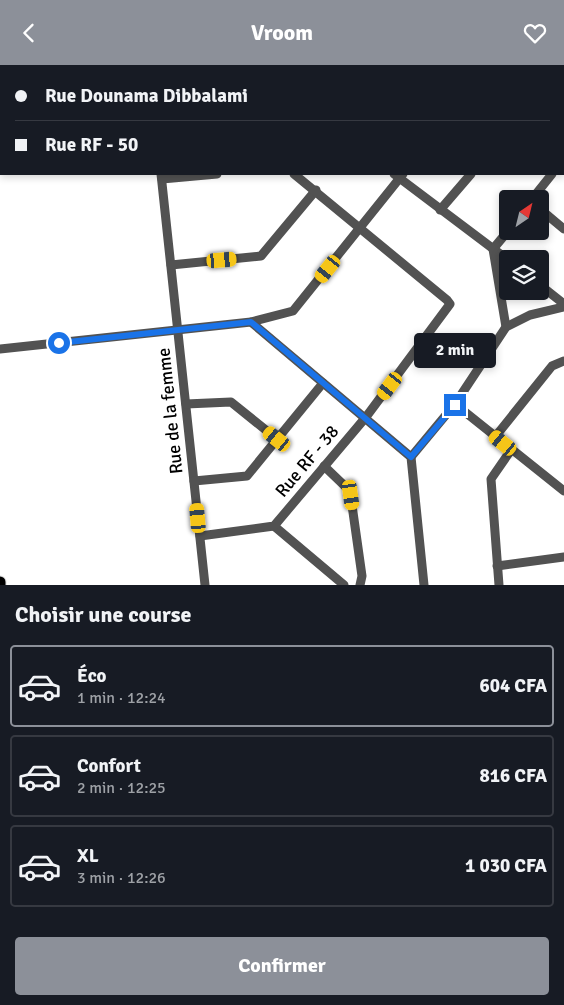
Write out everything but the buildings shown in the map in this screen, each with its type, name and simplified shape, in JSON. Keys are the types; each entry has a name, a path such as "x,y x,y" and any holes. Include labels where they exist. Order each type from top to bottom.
{"street":[{"path":"162,177 199,175"},
{"name":"Rue RF - 38","path":"274,526 366,417 450,304 447,299 362,228 295,175"},
{"path":"0,349 251,322 293,311 362,228 399,175 440,210 499,253"},
{"path":"440,210 469,175"},
{"path":"539,190 551,175"},
{"name":"Rue de la femme","path":"162,177 205,585"},
{"path":"171,265 261,256 316,190"},
{"path":"549,216 564,229"},
{"path":"501,240 494,249 506,327"},
{"path":"549,292 564,305"},
{"path":"411,457 455,405 506,327 530,315 564,305"},
{"path":"251,322 366,417 411,457 424,585"},
{"path":"495,437 552,366 564,361"},
{"path":"194,481 247,476 323,383"},
{"path":"186,404 231,402 277,439"},
{"path":"455,405 564,491"},
{"path":"499,585 491,479 511,450"},
{"path":"324,466 350,491 362,577 360,585"},
{"path":"200,536 274,526 344,585"},
{"path":"497,565 564,557"}],"route":[{"path":"59,343 251,322 366,417 411,457 455,405"}]}
